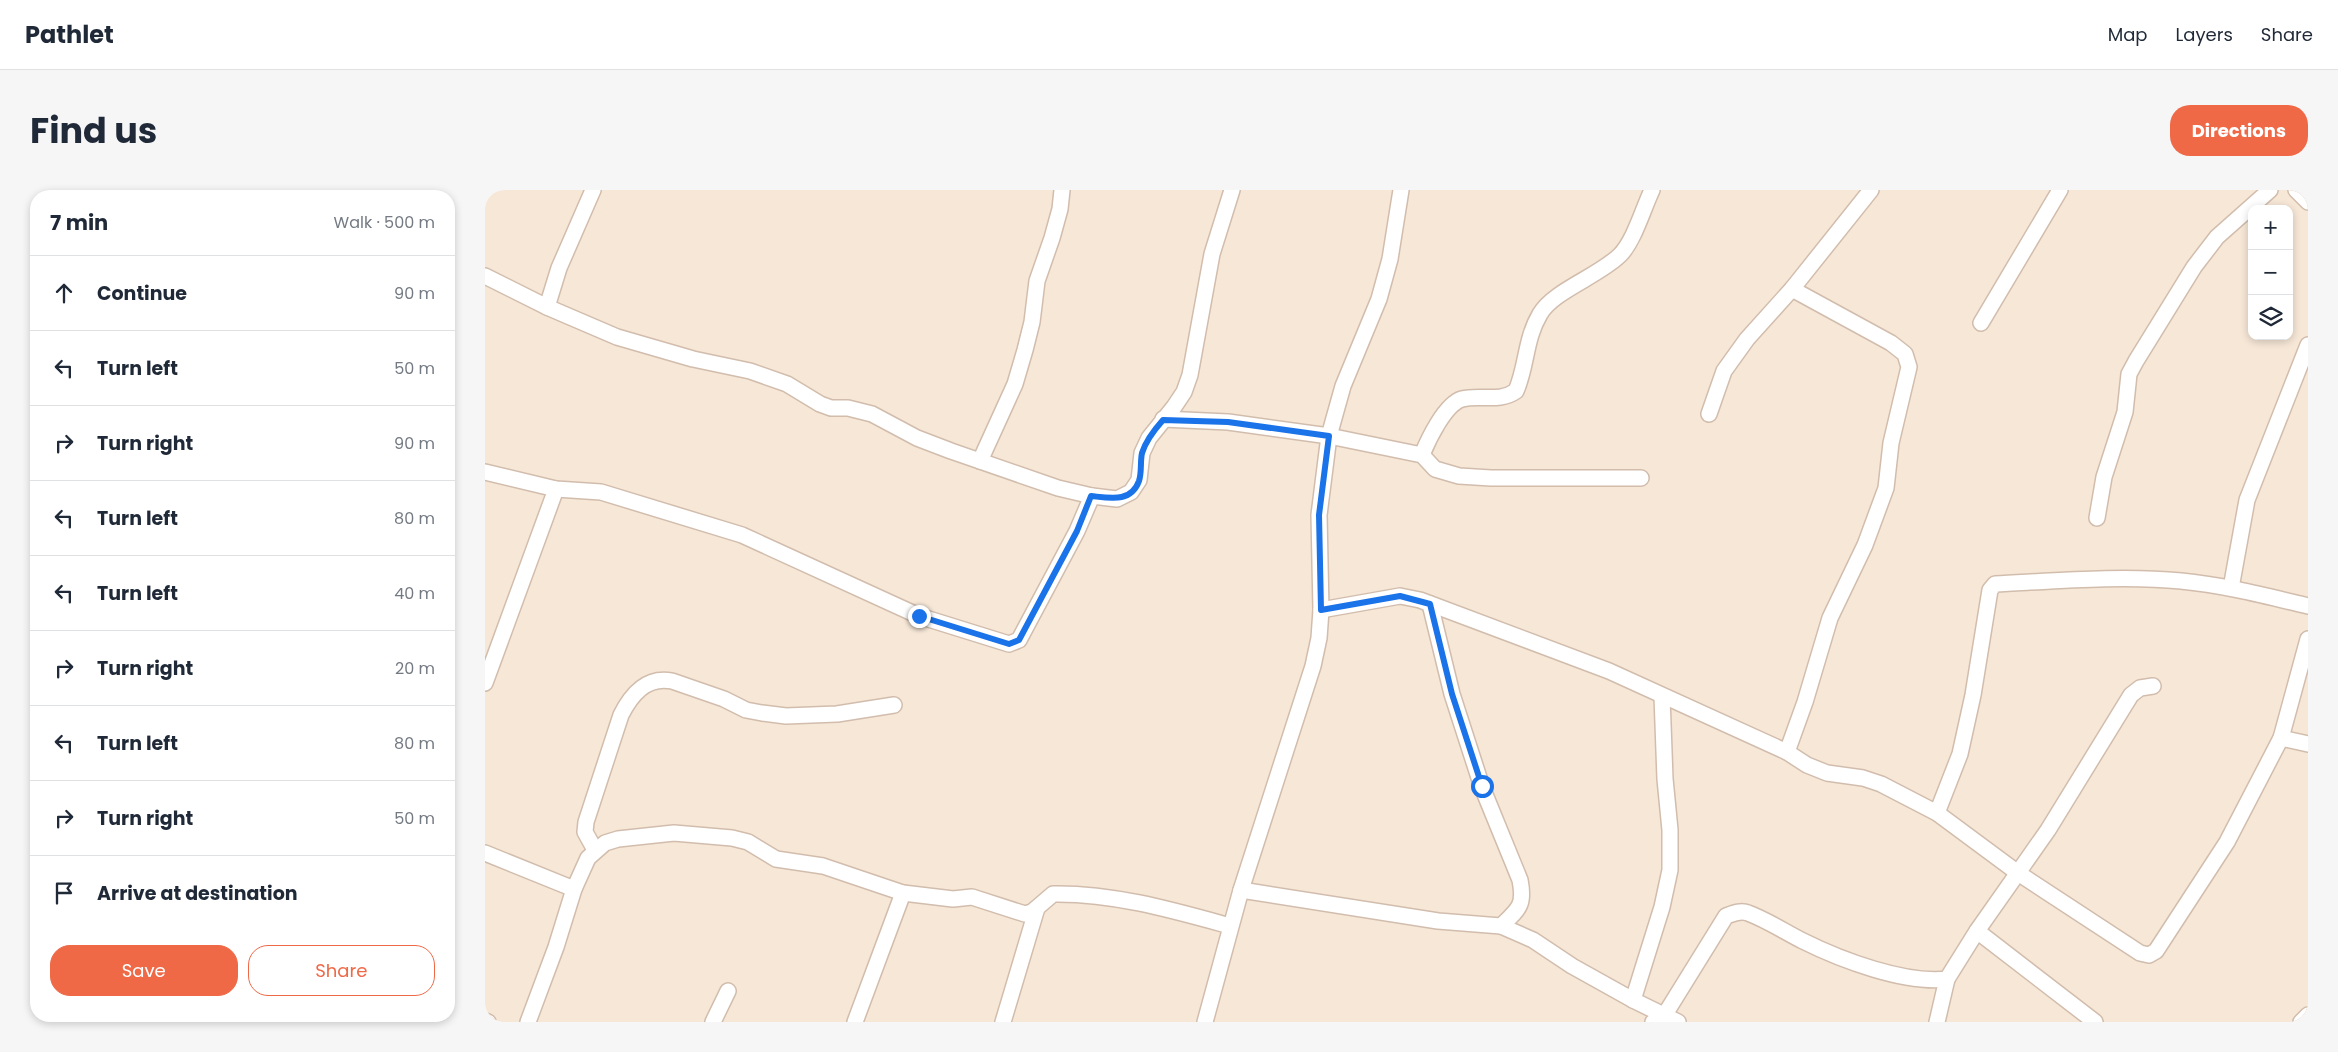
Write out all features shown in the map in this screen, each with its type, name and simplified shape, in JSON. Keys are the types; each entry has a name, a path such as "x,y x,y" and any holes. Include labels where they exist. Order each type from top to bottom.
{"street":[{"path":"547,306 559,268 593,190"},
{"path":"980,461 1008,399 1022,359 1032,322 1037,281 1060,209 1062,190"},
{"path":"485,276 617,337 693,359 750,371 787,384 820,404 831,408 848,408 873,414 917,438 1066,491 1117,499 1131,492 1139,480 1142,453 1145,445 1184,392 1190,375 1212,254 1232,190"},
{"path":"1205,1022 1230,926 1313,666 1319,638 1321,610 1319,515 1329,436 1343,386 1379,299 1390,259 1401,190"},
{"path":"1422,455 1450,406 1457,401 1464,399 1501,398 1515,391 1523,375 1527,341 1540,313 1559,296 1604,268 1621,254 1652,190"},
{"path":"1709,414 1724,371 1752,333 1792,289 1871,190"},
{"path":"1981,323 2059,190"},
{"path":"2097,518 2103,478 2125,412 2129,374 2195,268 2217,237 2270,190"},
{"path":"2296,190 2308,202"},
{"path":"1787,752 1805,702 1830,618 1865,546 1886,488 1891,443 1909,367 1905,354 1891,343 1792,289"},
{"path":"2231,588 2247,500 2308,345"},
{"path":"1163,420 1228,422 1329,436 1422,455 1435,469 1459,476 1591,479 1641,478"},
{"path":"485,472 556,489 601,492 742,535 919,616 1009,644 1019,640 1077,531 1091,496"},
{"path":"485,684 556,489"},
{"path":"1937,812 1960,754 1973,695 1992,586 1995,584 2150,579 2181,581 2231,588 2308,606"},
{"path":"1321,610 1400,596 1430,604 1609,671 1787,752 1807,765 1827,773 1863,778 1881,784 1937,812 2018,873 2140,953 2149,955 2156,951 2227,842 2281,738 2308,638"},
{"path":"1430,604 1452,694 1482,786 1520,880 1523,895 1520,908 1501,926"},
{"path":"595,850 585,832 586,822 621,715 628,701 643,686 663,679 723,699 746,710 787,716 837,714 894,704"},
{"path":"1937,1022 1947,980 1977,931 2048,830 2131,695 2135,690 2153,686"},
{"path":"1633,1000 1662,907 1670,870 1671,830 1665,780 1662,696"},
{"path":"2281,738 2308,744"},
{"path":"528,1022 556,947 574,889 588,858 605,843 618,839 674,833 699,834 748,842 776,858 823,866 903,894 953,899 972,897 1025,914 1032,912 1053,894 1097,896 1133,901 1230,926"},
{"path":"485,853 574,889"},
{"path":"1241,890 1438,921 1501,926 1533,940 1572,966 1665,1020 1726,916 1735,912 1747,912 1806,942 1854,962 1903,977 1935,981 1947,980"},
{"path":"855,1022 903,894"},
{"path":"1003,1022 1037,908"},
{"path":"1977,931 2095,1022"},
{"path":"713,1022 728,991"},
{"path":"2301,1022 2308,1015"}],"shaded area":[{"path":"485,190 2308,190 2308,1022 485,1022"}],"route":[{"path":"919,616 1009,644 1019,640 1077,531 1091,496 1117,499 1131,492 1139,480 1142,453 1149,438 1163,420 1228,422 1329,436 1319,515 1321,610 1353,606 1400,596 1430,604 1452,694 1482,786"}]}
